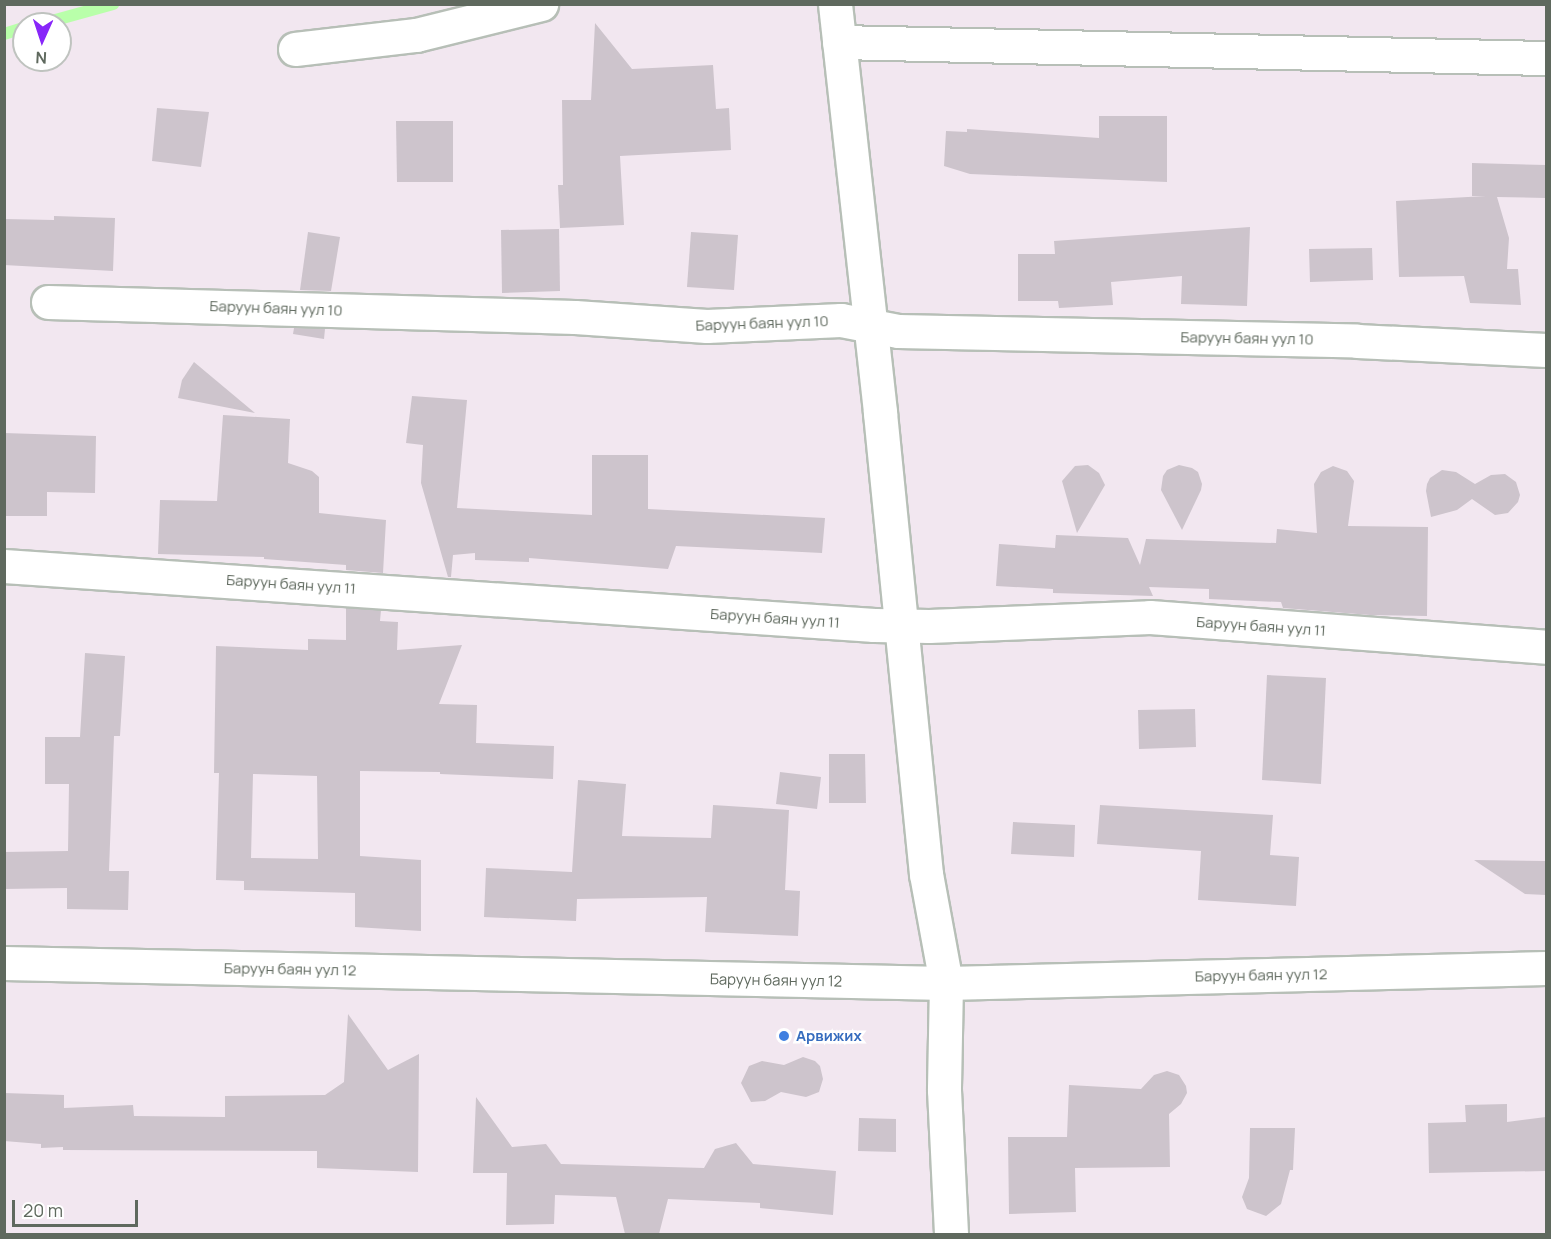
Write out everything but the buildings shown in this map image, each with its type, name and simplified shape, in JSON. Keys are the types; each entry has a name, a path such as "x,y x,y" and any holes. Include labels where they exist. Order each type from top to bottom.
{"street":[{"path":"295,49 416,35 541,4"},
{"path":"835,4 926,874 946,983 944,1090 951,1234"},
{"path":"839,42 1546,58"},
{"name":"Баруун баян уул 10","path":"48,302 575,317 707,326 841,320 898,331 1357,341 1546,350"},
{"name":"Баруун баян уул 11","path":"4,566 901,626 1150,617 1546,647"},
{"name":"Баруун баян уул 12","path":"4,963 946,983 1546,968"}],"waterway":[{"path":"72,15 113,4"},
{"path":"4,34 12,32"}],"place":[{"name":"Арвижих","path":"784,1036"}]}
